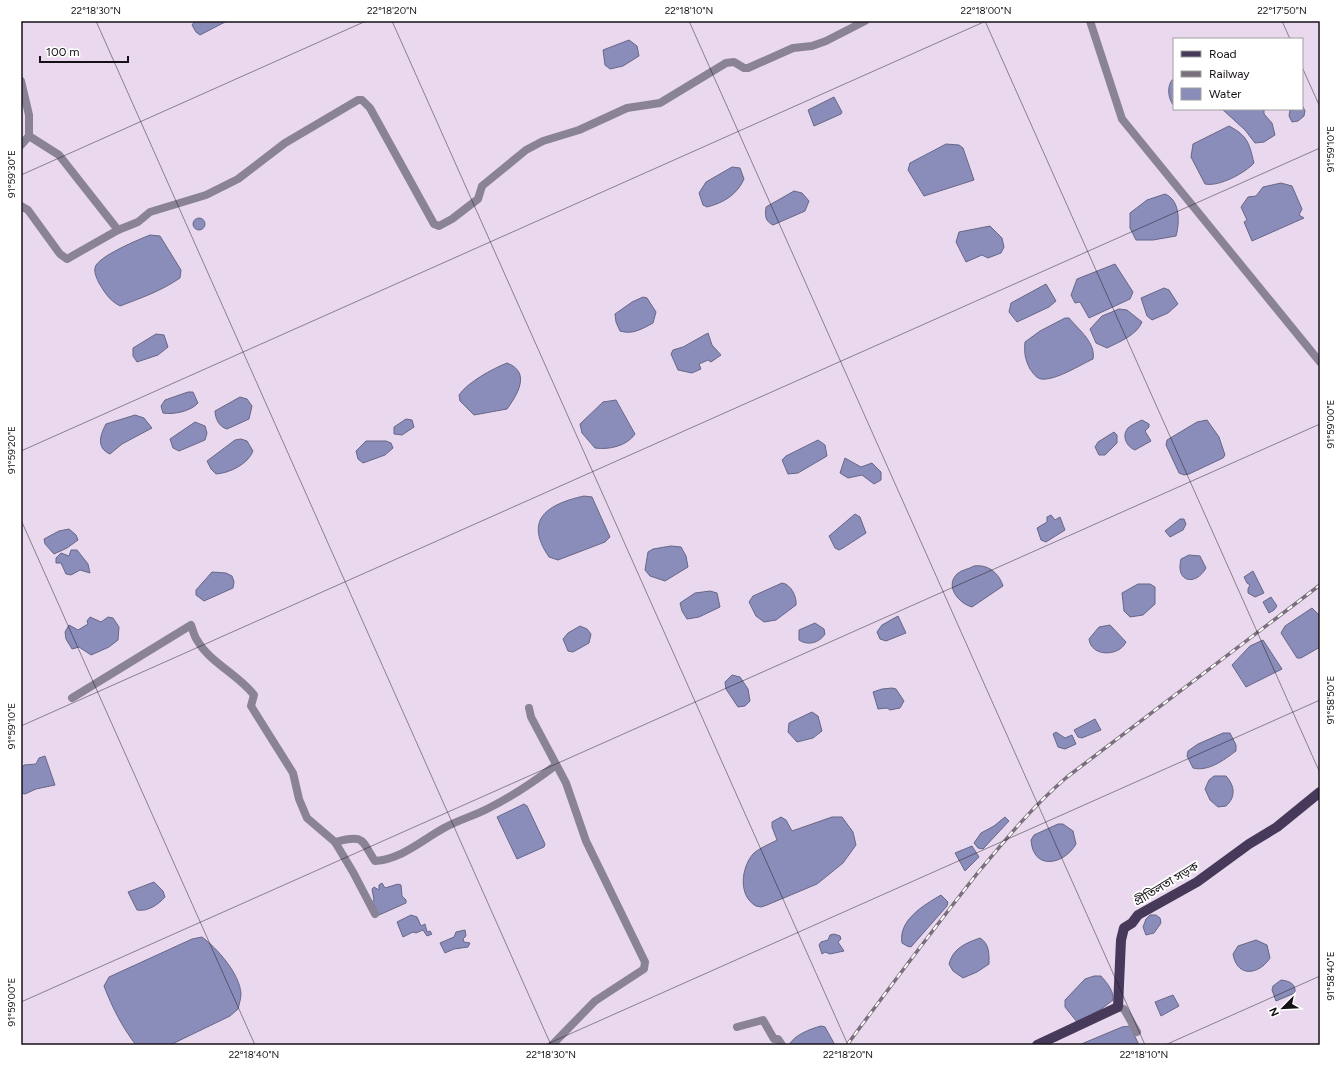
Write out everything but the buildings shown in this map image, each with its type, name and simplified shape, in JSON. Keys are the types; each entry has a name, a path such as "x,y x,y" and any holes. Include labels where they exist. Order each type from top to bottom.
{"main road":[{"name":"প্রীতিলতা সড়ক","path":"1118,1007 1121,940 1124,928 1132,923 1138,915 1197,882 1249,844 1277,827 1320,792"},
{"path":"1038,1045 1118,1007"}],"street":[{"path":"21,206 28,210 64,259 67,260 118,230 138,222 150,212 206,195 238,180 285,143 358,100 362,100 370,108 434,224 439,226 452,219 478,199 482,186 526,150 543,141 579,130 627,108 660,102 726,63 734,62 744,68 748,68 793,48 812,46 826,41 865,21"},
{"path":"1090,21 1122,119 1320,362"},
{"path":"21,81 29,115 29,136 21,145"},
{"path":"29,136 59,155 118,230"},
{"path":"72,698 191,625 197,640 208,654 247,685 254,695 251,706 293,773 299,799 307,818 335,842 375,914"},
{"path":"529,708 566,783 586,841 645,962 644,969 595,1002 552,1045"},
{"path":"335,842 347,839 361,840 367,845 376,861 384,860 409,850 444,828 489,809 530,785 556,765"},
{"path":"1118,1007 1124,1009 1137,1032"},
{"path":"737,1027 763,1020 774,1039 778,1039 782,1045"}],"water":[{"path":"195,21 227,21 200,35 196,32 192,25"},
{"path":"629,40 637,46 639,56 623,66 610,69 605,65 603,50"},
{"path":"1173,79 1173,104 1169,96 1171,81"},
{"path":"834,97 842,112 841,114 814,126 808,110"},
{"path":"1303,107 1305,111 1304,116 1298,121 1292,122 1289,116 1290,110 1303,110"},
{"path":"1223,110 1264,110 1264,114 1272,123 1275,135 1264,142 1255,143 1245,130"},
{"path":"1229,126 1240,133 1247,141 1254,163 1245,171 1224,181 1205,184 1191,157 1193,144"},
{"path":"946,144 959,145 963,148 974,180 924,196 908,170 910,163"},
{"path":"732,167 740,168 744,179 738,190 724,201 707,207 703,205 699,193 706,182"},
{"path":"1281,183 1292,186 1302,209 1299,215 1304,218 1252,241 1244,222 1247,220 1241,207 1248,197 1256,196 1263,187"},
{"path":"794,191 802,193 809,201 805,211 773,225 768,222 766,218 766,207"},
{"path":"1165,194 1174,201 1178,212 1176,236 1153,240 1136,240 1130,228 1130,213 1147,200"},
{"path":"197,218 201,218 205,224 201,230 197,230 193,226 193,222"},
{"path":"990,226 1002,238 1004,247 1001,253 988,258 982,255 966,262 956,242 959,232"},
{"path":"150,235 160,236 181,270 180,278 173,283 143,297 120,306 110,299 103,290 97,278 95,268 97,264 110,254 128,244"},
{"path":"1115,264 1133,292 1130,299 1089,318 1080,302 1075,303 1071,295 1077,279"},
{"path":"1046,284 1056,301 1049,307 1017,322 1009,312 1011,303"},
{"path":"1164,288 1169,290 1178,304 1168,313 1152,320 1147,316 1141,298"},
{"path":"643,297 647,298 656,312 653,323 633,332 620,331 616,322 615,314 632,302"},
{"path":"1119,309 1127,310 1142,322 1140,327 1127,338 1107,348 1096,343 1090,329 1102,316"},
{"path":"1065,318 1069,318 1086,337 1092,348 1093,359 1053,378 1041,379 1030,369 1025,353 1025,342 1040,331"},
{"path":"708,333 712,345 721,355 711,362 708,360 699,364 701,369 692,373 678,370 671,354 673,350 683,347"},
{"path":"156,334 164,335 168,347 158,355 137,362 133,356 133,348"},
{"path":"507,363 519,372 520,384 515,397 507,409 474,415 460,401 459,395 474,381"},
{"path":"188,392 193,392 198,403 195,406 182,412 163,413 161,406 165,400"},
{"path":"240,397 247,399 252,406 249,419 227,429 224,428 218,422 215,411"},
{"path":"616,400 635,434 627,442 612,448 595,448 582,433 580,424 603,402"},
{"path":"135,415 144,418 152,428 122,444 110,454 103,448 100,441 106,424"},
{"path":"406,419 412,420 414,427 402,435 394,434 394,427"},
{"path":"1142,420 1149,424 1149,427 1145,431 1151,441 1135,450 1127,444 1125,434 1129,427"},
{"path":"1207,420 1219,437 1225,455 1223,458 1189,474 1184,475 1179,473 1166,445 1167,440 1197,422"},
{"path":"195,422 205,426 207,433 205,440 179,451 173,448 170,439"},
{"path":"1114,432 1117,435 1117,443 1105,455 1099,455 1095,447 1098,442"},
{"path":"241,439 247,441 253,451 251,456 243,464 233,470 216,474 211,469 207,461 235,440"},
{"path":"818,440 825,445 827,456 798,473 788,474 782,460 786,456"},
{"path":"366,441 386,441 391,443 393,448 385,455 363,463 358,459 356,451"},
{"path":"845,458 861,467 872,463 881,472 881,480 874,484 862,475 848,478 840,473"},
{"path":"584,496 592,497 610,537 605,542 558,560 549,557 538,533 539,523 543,515 550,509 560,504 571,499"},
{"path":"855,514 860,517 866,533 839,550 835,548 829,536"},
{"path":"1051,515 1055,520 1060,517 1065,530 1046,542 1041,540 1037,528 1047,522 1047,517"},
{"path":"1180,519 1184,519 1186,524 1183,530 1170,537 1165,531"},
{"path":"69,529 76,535 78,540 67,548 54,554 45,544 44,539 59,531"},
{"path":"671,546 681,547 686,556 688,567 665,581 650,576 645,570 648,552 653,549"},
{"path":"71,550 77,550 88,564 90,573 80,570 71,575 66,574 61,563 56,563 56,558 61,553 69,556"},
{"path":"1189,555 1200,556 1206,568 1197,578 1188,579 1181,573 1181,559"},
{"path":"974,566 984,566 992,570 999,577 1003,586 972,607 959,599 955,594 952,584 953,579 957,574"},
{"path":"1253,571 1264,593 1255,597 1248,593 1250,585 1244,577"},
{"path":"212,572 226,573 232,576 234,582 233,588 204,601 196,595 196,590"},
{"path":"782,583 791,588 793,591 796,598 796,605 776,620 764,622 756,616 749,602 753,596"},
{"path":"1138,584 1150,584 1155,587 1155,604 1143,615 1130,617 1124,611 1122,593"},
{"path":"710,591 717,593 720,607 699,617 687,619 682,611 680,603 695,593"},
{"path":"1271,597 1277,606 1269,613 1263,602"},
{"path":"1312,608 1320,616 1320,647 1301,658 1297,658 1281,633 1285,626"},
{"path":"898,616 906,633 886,641 880,639 877,632 882,625"},
{"path":"90,617 101,622 108,617 113,618 119,627 118,640 109,647 91,655 79,647 72,649 66,639 65,632 69,625 78,630 88,624 87,621"},
{"path":"815,623 824,629 825,634 823,637 813,643 806,643 799,640 799,630"},
{"path":"1110,625 1126,642 1118,650 1106,653 1100,652 1091,645 1089,639 1099,627"},
{"path":"580,626 587,629 591,634 589,643 573,652 568,651 563,639 568,633"},
{"path":"1263,640 1282,669 1246,687 1232,665 1250,646"},
{"path":"732,675 740,677 748,689 750,701 745,706 738,707 726,689 725,682"},
{"path":"892,688 896,689 904,701 900,708 890,710 887,708 878,709 873,692"},
{"path":"812,712 818,716 822,731 813,738 797,742 788,732 789,723"},
{"path":"1095,719 1101,730 1082,738 1078,737 1074,730"},
{"path":"1056,732 1065,738 1072,735 1076,744 1065,749 1058,747 1053,734"},
{"path":"1223,733 1230,733 1236,745 1236,751 1210,767 1199,769 1193,768 1187,756 1188,751 1198,744"},
{"path":"45,756 55,785 36,789 25,794 21,793 21,768 24,765 36,764 39,758"},
{"path":"1214,776 1226,776 1233,788 1233,795 1226,806 1218,807 1210,800 1205,789 1209,780"},
{"path":"524,804 527,806 545,844 544,847 517,859 497,817"},
{"path":"781,817 786,820 792,831 832,817 842,817 853,832 856,845 843,863 817,884 767,905 761,907 756,906 746,896 743,882 744,874 753,854 777,840 772,827 772,822"},
{"path":"1005,817 1009,821 983,849 978,848 974,843 981,833 994,826"},
{"path":"1058,824 1063,824 1073,831 1076,844 1064,857 1057,860 1050,862 1037,857 1033,850 1031,840 1034,835"},
{"path":"972,846 979,857 965,871 955,853"},
{"path":"154,882 163,891 165,897 153,907 145,910 137,910 128,892"},
{"path":"382,883 385,888 398,884 401,885 402,896 406,900 406,903 379,915 372,902 374,900 372,889 374,887 379,890 379,885"},
{"path":"941,895 948,902 947,906 911,947 902,943 904,927 908,920 927,903"},
{"path":"411,915 417,917 421,926 425,924 427,932 430,931 432,934 427,936 423,930 416,933 413,932 403,937 397,922"},
{"path":"1150,915 1156,915 1160,918 1161,923 1154,933 1146,935 1143,927 1146,919"},
{"path":"465,930 466,936 463,939 464,942 470,943 468,947 454,949 445,953 440,943 454,937 456,932"},
{"path":"834,934 840,936 841,939 838,942 844,951 830,954 825,952 822,954 819,945 821,942 828,940 830,935"},
{"path":"202,937 227,962 237,978 241,994 238,1009 230,1016 170,1045 136,1045 122,1024 107,994 104,986 109,977 192,939"},
{"path":"980,938 986,943 989,953 989,964 977,972 963,978 953,971 949,964 951,958 961,947"},
{"path":"1256,940 1267,945 1270,958 1265,964 1255,971 1244,970 1235,962 1233,954 1238,946"},
{"path":"1094,976 1101,976 1106,981 1111,990 1113,1000 1100,1010 1077,1022 1065,1007 1065,1000 1085,979"},
{"path":"1281,980 1292,984 1295,993 1276,1001 1272,990 1273,986"},
{"path":"1173,995 1179,1006 1161,1016 1155,1002"},
{"path":"821,1026 825,1027 835,1045 789,1045 798,1035"},
{"path":"1130,1026 1139,1045 1079,1045 1122,1027"}],"railway":[{"path":"847,1045 976,875 1009,836 1055,788 1067,777 1320,585"}]}
